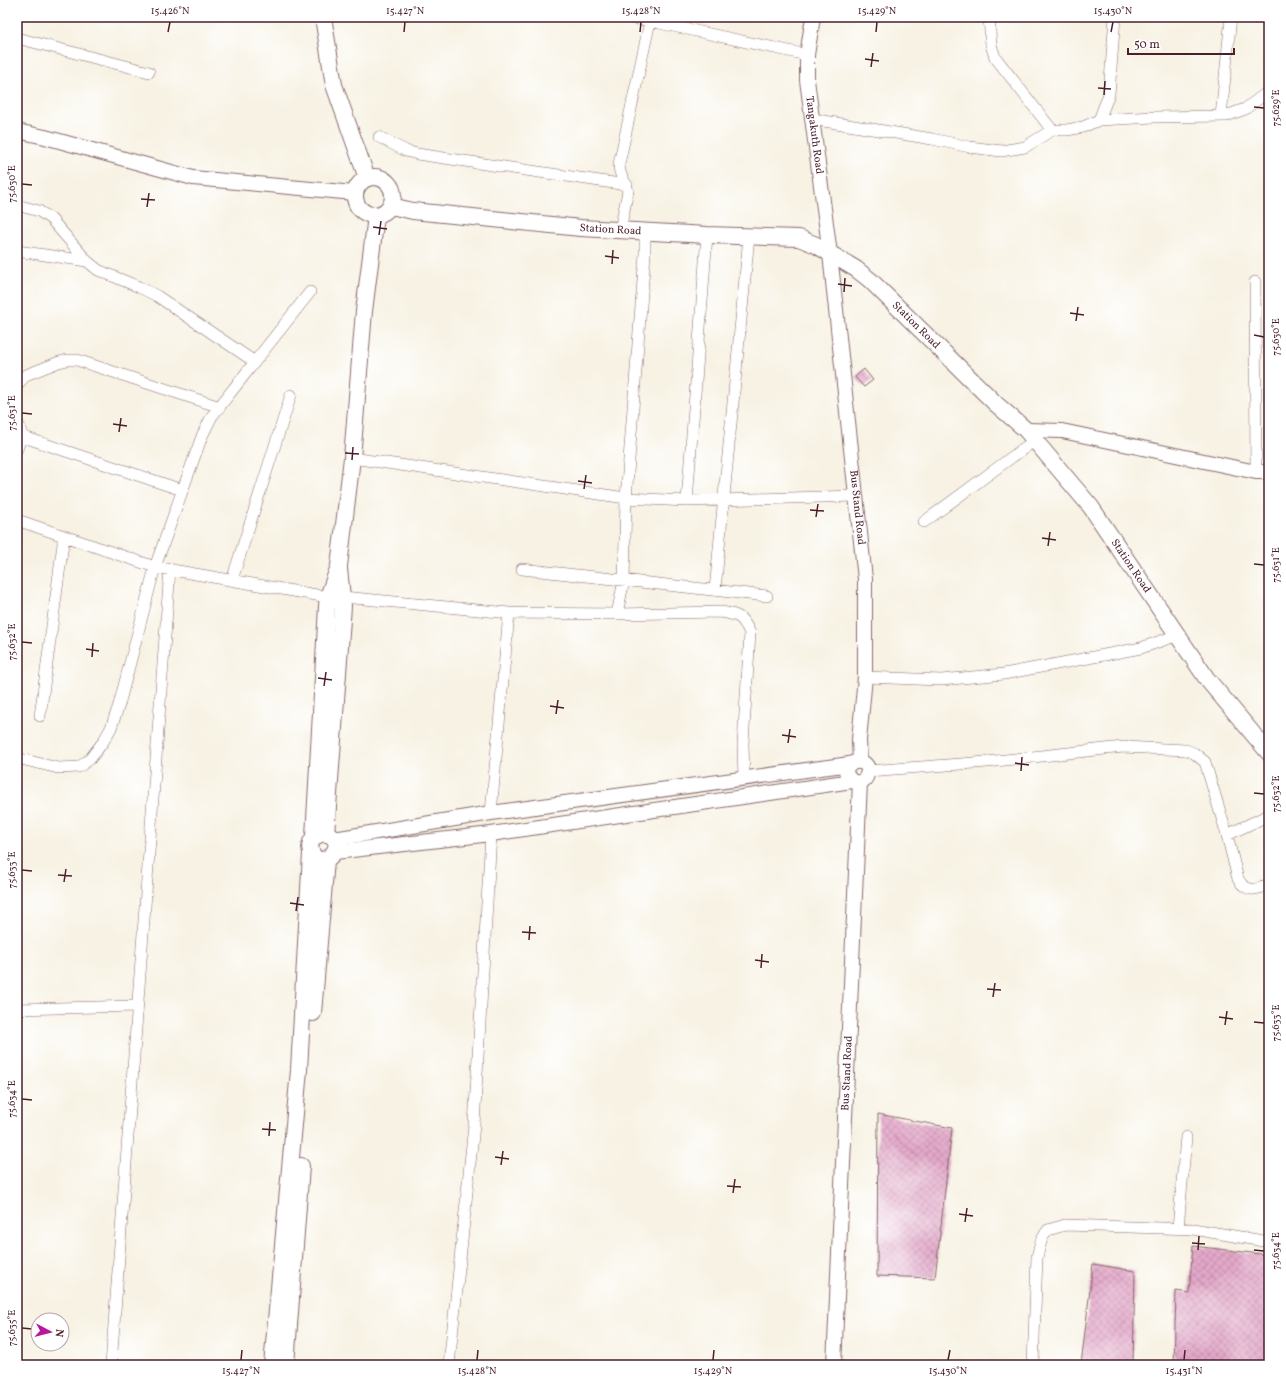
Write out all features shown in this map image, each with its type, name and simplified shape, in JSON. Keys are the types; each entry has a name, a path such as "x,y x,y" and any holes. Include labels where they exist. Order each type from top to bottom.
{"main road":[{"path":"323,17 334,85 367,178"},
{"path":"374,177 380,178 390,186 393,199 391,206 387,211 376,216 369,215 363,213 357,207 354,200 354,193 361,181 374,177"},
{"name":"Station Road","path":"391,206 413,211 581,228 707,235 799,238 816,245 856,269 870,280 996,404 1030,435 1091,507 1208,679 1269,753"},
{"path":"286,1365 324,846 335,597 352,458 364,312 376,216"},
{"path":"272,1365 299,1070 324,846"}],"street":[{"path":"627,17 807,55"},
{"name":"Tangakuth Road","path":"813,17 807,55 807,80 830,254"},
{"path":"989,17 991,45 996,57 1052,130"},
{"path":"1099,120 1110,94 1116,17"},
{"path":"1221,116 1231,17"},
{"path":"620,230 628,191 627,185 619,171 619,164 650,21"},
{"path":"17,38 149,72"},
{"path":"812,119 932,139 970,147 1001,150 1025,147 1052,130 1067,130 1083,127 1099,120 1154,117 1226,116 1245,109 1269,91"},
{"path":"17,131 45,137 193,178 354,193"},
{"path":"379,137 406,151 416,154 627,185"},
{"path":"17,205 39,211 51,219 87,261 98,270 157,296 256,362"},
{"path":"617,614 624,580 626,498 645,231"},
{"path":"687,501 707,235"},
{"path":"714,590 749,236"},
{"path":"17,251 87,261"},
{"name":"Bus Stand Road","path":"830,254 865,580 865,676 858,772 834,1365"},
{"path":"924,522 1030,435 1062,431 1262,472 1255,282"},
{"path":"17,758 58,768 79,767 90,759 103,742 110,728 118,705 155,567 202,436 212,416 310,292"},
{"path":"17,385 26,375 59,362 77,360 220,407"},
{"path":"232,580 291,395"},
{"path":"17,422 21,429 21,436 17,449"},
{"path":"21,436 182,490"},
{"path":"352,458 626,498 687,501 856,496"},
{"path":"17,520 155,567 335,597 508,613 617,614 721,612 735,614 745,622 750,633 743,744 744,778"},
{"path":"40,716 64,536"},
{"path":"111,1365 170,569"},
{"path":"522,569 767,596"},
{"path":"491,813 508,613"},
{"path":"865,676 941,680 1004,674 1141,648 1178,635"},
{"path":"324,846 491,813 744,778 858,772 987,762 1123,747 1186,750 1194,753 1205,762 1228,835 1238,879 1247,889 1269,885"},
{"path":"324,846 492,834 858,772"},
{"path":"1228,835 1269,814"},
{"path":"449,1365 474,1125 492,834"},
{"path":"17,1009 138,1006"},
{"path":"1178,1228 1186,1137"},
{"path":"1033,1365 1038,1257 1042,1238 1048,1230 1065,1225 1178,1228 1193,1229 1269,1242"},
{"path":"834,1365 839,1365"}],"building":[{"path":"864,369 873,380 864,387 855,377"},
{"path":"878,1114 952,1128 935,1278 877,1276"},
{"path":"1193,1246 1269,1255 1269,1365 1174,1365 1176,1291 1189,1293"},
{"path":"1093,1264 1135,1271 1133,1365 1081,1365"}]}
